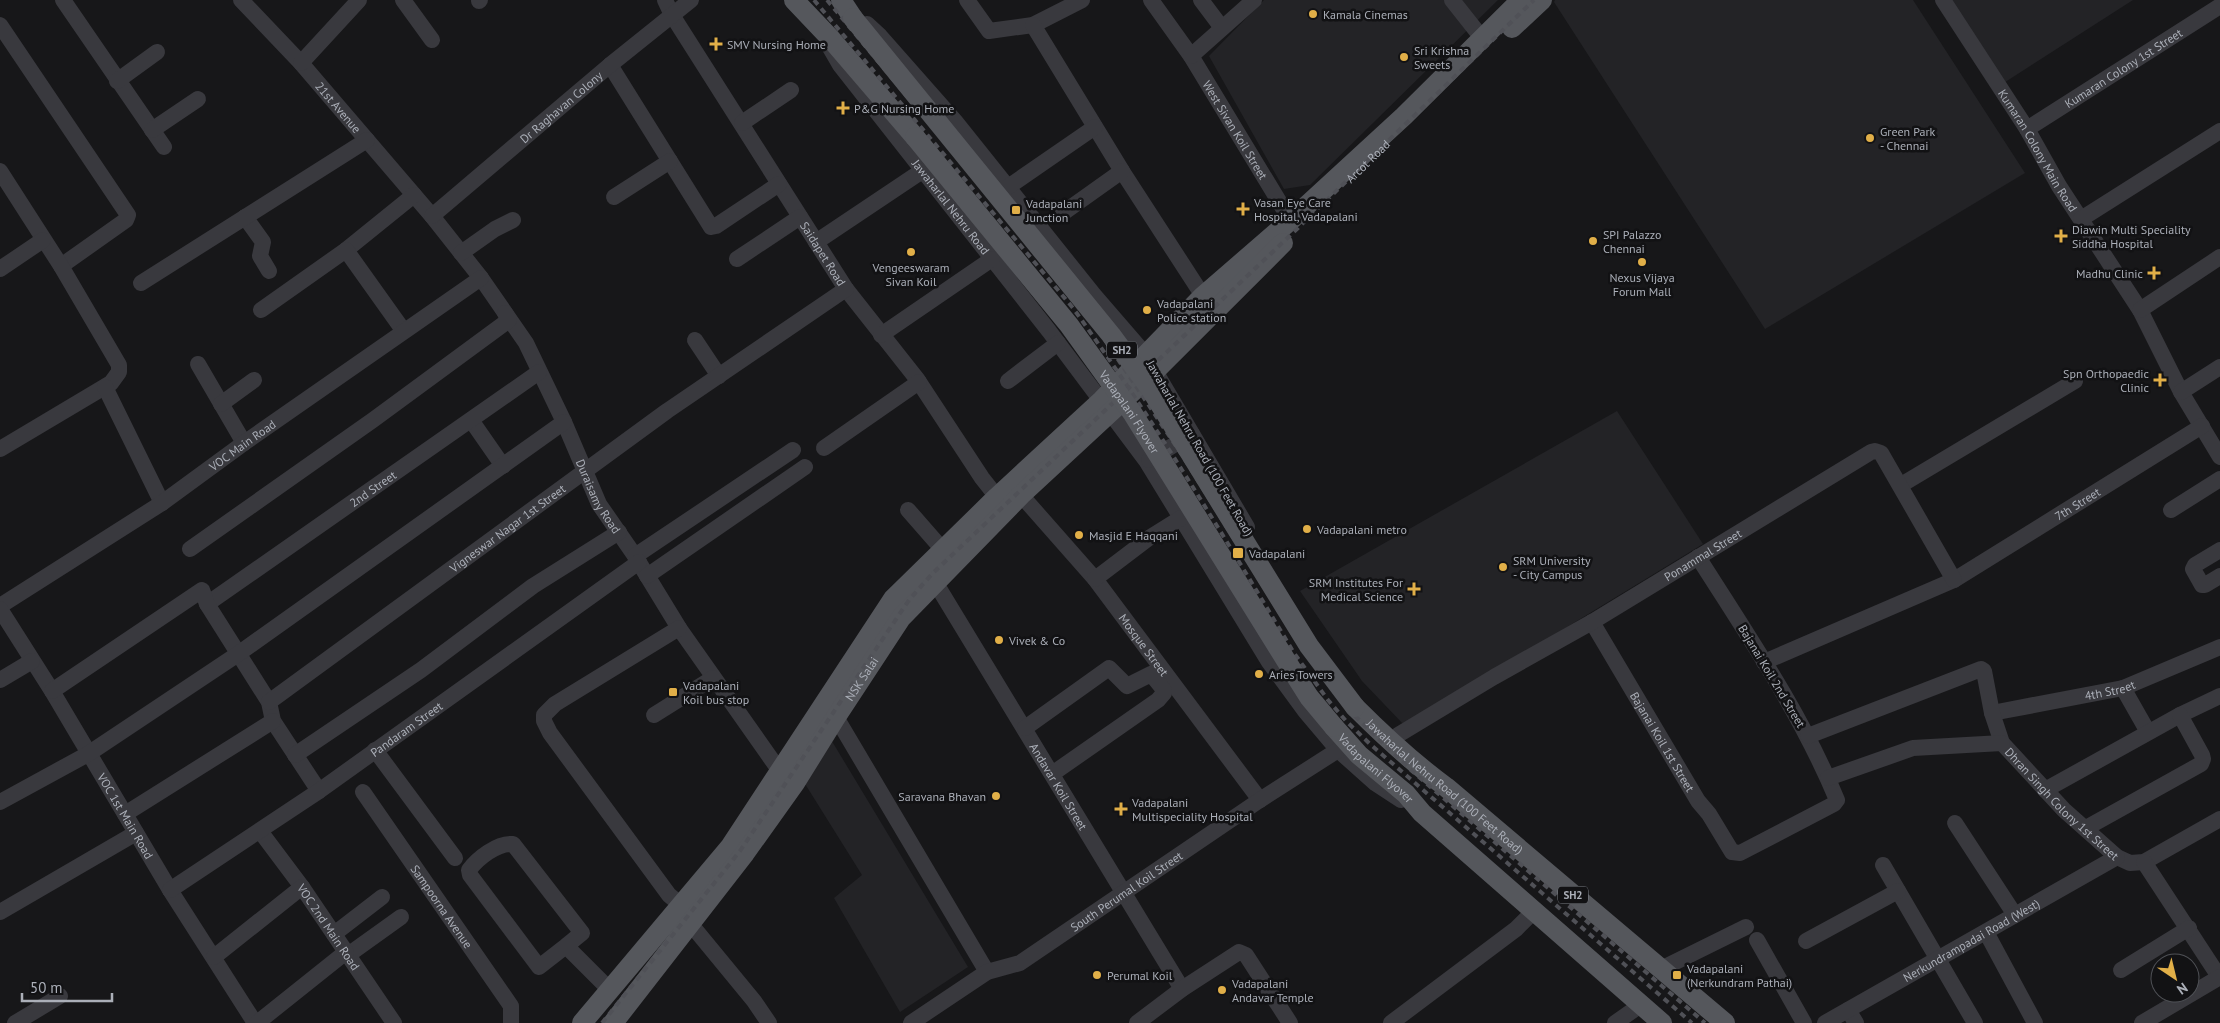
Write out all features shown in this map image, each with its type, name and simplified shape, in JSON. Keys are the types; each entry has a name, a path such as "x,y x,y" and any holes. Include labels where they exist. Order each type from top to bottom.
{"main road":[{"name":"Jawaharlal Nehru Road","path":"794,0 815,22"},
{"name":"SH2","path":"842,0 853,18 1098,319 1150,388 1309,646 1356,707 1390,742 1422,770 1446,787"},
{"name":"Arcot Road","path":"1428,100 1482,38 1521,0"},
{"name":"Arcot Road","path":"1292,219 1335,186 1428,100 1542,0"},
{"name":"Vadapalani Flyover","path":"815,22 915,137 1069,325 1133,414 1309,697 1359,755 1406,794 1422,813"},
{"name":"Arcot Road","path":"1150,363 1298,228 1335,186"},
{"path":"582,1023 609,989 685,914 893,599 997,497 1106,406 1150,363 1203,296 1292,219"},
{"name":"NSK Salai","path":"613,1023 685,914 745,853 795,783 901,618 1106,406"},
{"name":"Jawaharlal Nehru Road (100 Feet Road)","path":"1446,787 1725,1023"},
{"name":"SH2","path":"1422,813 1662,1023"}],"street":[{"path":"63,0 164,147"},
{"name":"21st Avenue","path":"241,0 301,63 432,216"},
{"path":"301,63 359,0"},
{"path":"403,0 432,40"},
{"name":"Saidapet Road","path":"665,0 672,15 846,289 919,382 982,478 997,497"},
{"name":"Dr Raghavan Colony","path":"432,216 610,65 691,0"},
{"name":"Jawaharlal Nehru Road (100 Feet Road)","path":"842,0 880,36 955,120 1150,363 1305,625 1362,703 1398,735 1446,787"},
{"path":"967,0 989,31 1033,25 1082,0"},
{"name":"West Sivan Koil Street","path":"1151,0 1191,56 1286,213 1292,219"},
{"path":"1201,0 1222,28"},
{"path":"1191,56 1254,0"},
{"path":"1452,0 1482,38"},
{"name":"Kumaran Colony Main Road","path":"1943,0 2140,310 2181,392 2220,457"},
{"name":"Kumaran Colony 1st Street","path":"2026,129 2220,6"},
{"name":"Jawaharlal Nehru Road","path":"815,22 840,66 1106,406"},
{"path":"0,25 128,215 126,220 61,266"},
{"path":"1033,25 1122,171 1203,296"},
{"path":"117,80 157,52"},
{"path":"610,65 711,227 716,226 779,184"},
{"path":"742,124 791,90"},
{"path":"152,130 198,99"},
{"path":"1008,187 1095,127"},
{"path":"2081,219 2220,131"},
{"path":"141,283 367,140"},
{"path":"614,198 670,161"},
{"path":"816,242 922,170"},
{"path":"0,171 61,266 119,365 119,372 116,378 105,387 0,449"},
{"path":"1063,213 1122,171"},
{"path":"261,310 346,250 414,195"},
{"name":"Duraisamy Road","path":"432,216 481,278 526,344 564,422 598,504 619,532 679,628 713,678 779,770 795,783"},
{"path":"245,217 263,242 260,256 269,271"},
{"path":"737,259 800,217"},
{"path":"461,253 495,229 513,220"},
{"path":"0,269 44,240"},
{"path":"1008,279 1053,244"},
{"path":"346,250 404,330"},
{"path":"2140,310 2220,257"},
{"path":"881,335 992,259"},
{"name":"VOC Main Road","path":"0,608 162,503 404,330 481,278"},
{"name":"Vigneswar Nagar 1st Street","path":"269,702 667,411 846,289"},
{"path":"190,549 373,420 509,320 505,313"},
{"path":"695,340 719,376"},
{"path":"1008,381 1058,343"},
{"path":"198,364 244,443"},
{"path":"2181,392 2220,367"},
{"name":"2nd Street","path":"52,692 205,597 471,420 539,372"},
{"path":"220,404 254,380"},
{"path":"824,448 919,382"},
{"path":"1901,485 2075,382"},
{"path":"105,387 162,503"},
{"path":"1106,406 1147,462 1269,662 1305,711 1338,750 1375,783 1422,813"},
{"path":"471,420 503,466"},
{"path":"0,802 88,754 238,654 564,422"},
{"name":"7th Street","path":"1764,662 1954,580 2202,426"},
{"path":"1147,462 1193,433"},
{"path":"640,564 793,450"},
{"name":"Ponammal Street","path":"1398,735 1494,677 1592,622 1871,452 1881,453 1954,580"},
{"path":"640,564 805,467"},
{"path":"2171,510 2220,479"},
{"name":"Mosque Street","path":"1021,495 1095,578 1260,800"},
{"path":"908,510 943,550"},
{"path":"1095,578 1149,538 1181,518"},
{"path":"296,755 421,670 533,586 619,532"},
{"path":"2220,550 2194,567 2202,585 2220,576"},
{"name":"Bajanai Koil 2nd Street","path":"1698,557 1808,736 1837,800"},
{"name":"Pandaram Street","path":"170,890 319,791 640,564"},
{"name":"Andavar Koil Street","path":"935,582 1182,989"},
{"path":"205,597 269,702 273,720 319,791"},
{"name":"VOC 1st Main Road","path":"0,608 170,890 256,1023"},
{"name":"Bajanai Koil 1st Street","path":"1592,622 1698,801 1709,814 1732,852 1740,852 1834,804 1837,800"},
{"path":"679,628 555,704 544,715 544,721 550,732 669,895 754,1001 769,1023"},
{"name":"4th Street","path":"1992,713 2123,688 2220,647"},
{"path":"0,680 32,661"},
{"path":"1025,728 1109,668 1127,686 1151,674 1164,690 1164,694 1158,700 1052,774"},
{"name":"Dhran Singh Colony 1st Street","path":"1808,736 1982,669 1984,671 1992,713 2002,743 2045,790 2117,857 2130,863 2144,862"},
{"path":"654,715 713,678"},
{"path":"2123,688 2148,732"},
{"path":"2045,790 2148,732 2220,696"},
{"path":"2086,828 2201,764 2202,754 2180,715"},
{"path":"836,717 987,972"},
{"path":"125,814 273,720"},
{"path":"1828,778 1913,748 2002,743"},
{"path":"375,750 455,858"},
{"name":"South Perumal Koil Street","path":"911,1023 987,972 1020,962 1260,800 1338,750"},
{"name":"Sampoorna Avenue","path":"363,792 511,1006 511,1023"},
{"path":"2142,1023 2220,978 2144,862 2220,819"},
{"path":"1955,823 2015,915"},
{"name":"VOC 2nd Main Road","path":"260,831 302,887 394,1023"},
{"path":"0,912 136,834"},
{"path":"506,844 513,844 582,933 566,946 539,967 470,875 469,870 474,863 495,848 506,844"},
{"name":"Nerkundrampadai Road (West)","path":"1825,1023 1852,1016 1939,958 2117,857"},
{"path":"1883,865 1939,958 1975,1023"},
{"path":"214,958 302,887"},
{"path":"1806,941 1898,891"},
{"path":"334,934 382,897"},
{"path":"1391,1023 1516,929 1534,911"},
{"path":"256,1023 347,954 401,917"},
{"path":"2121,970 2189,928"},
{"path":"1986,932 2035,1023"},
{"path":"1661,969 1751,934 1804,1023"},
{"path":"566,946 609,989"},
{"path":"1137,1023 1182,989 1239,952 1246,955 1290,1023"},
{"path":"15,1023 60,996"},
{"path":"1615,1023 1642,1004"}],"shaded area":[{"path":"1264,0 1498,0 1310,185 1284,189 1209,56"},
{"path":"1555,0 1913,0 2025,173 1765,329 1554,2"},
{"path":"1944,0 2133,0 1999,86"},
{"name":"SRM University - City Campus","path":"1617,411 1703,544 1405,726 1362,681 1300,591"},
{"path":"824,728 968,967 900,1012 834,898 862,875 797,771"}],"railway":[{"path":"814,0 1073,308 1160,435 1294,653 1328,700 1346,721 1370,744 1692,1023"},
{"path":"827,0 1085,310 1184,458 1303,650 1352,713 1412,771 1705,1023"},
{"path":"602,1023 740,851 909,600 932,574 1298,228 1534,0"}],"place":[{"name":"Kamala Cinemas","path":"1313,14"},
{"name":"SMV Nursing Home","path":"716,44"},
{"name":"Sri Krishna Sweets","path":"1404,57"},
{"name":"P&G Nursing Home","path":"843,108"},
{"name":"Green Park - Chennai","path":"1870,138"},
{"name":"Vasan Eye Care Hospital, Vadapalani","path":"1243,209"},
{"name":"Vadapalani Junction","path":"1016,210"},
{"name":"Diawin Multi Speciality Siddha Hospital","path":"2061,236"},
{"name":"SPI Palazzo Chennai","path":"1593,241"},
{"name":"Vengeeswaram Sivan Koil","path":"911,252"},
{"name":"Nexus Vijaya Forum Mall","path":"1642,262"},
{"name":"Madhu Clinic","path":"2154,273"},
{"name":"Vadapalani Police station","path":"1147,310"},
{"name":"Spn Orthopaedic Clinic","path":"2160,380"},
{"name":"Vadapalani metro","path":"1307,529"},
{"name":"Masjid E Haqqani","path":"1079,535"},
{"name":"Vadapalani","path":"1238,553"},
{"name":"SRM University - City Campus","path":"1503,567"},
{"name":"SRM Institutes For Medical Science","path":"1414,589"},
{"name":"Vivek & Co","path":"999,640"},
{"name":"Aries Towers","path":"1259,674"},
{"name":"Vadapalani Koil bus stop","path":"673,692"},
{"name":"Saravana Bhavan","path":"996,796"},
{"name":"Vadapalani Multispeciality Hospital","path":"1121,809"},
{"name":"Perumal Koil","path":"1097,975"},
{"name":"Vadapalani (Nerkundram Pathai)","path":"1677,975"},
{"name":"Vadapalani Andavar Temple","path":"1222,990"}]}
